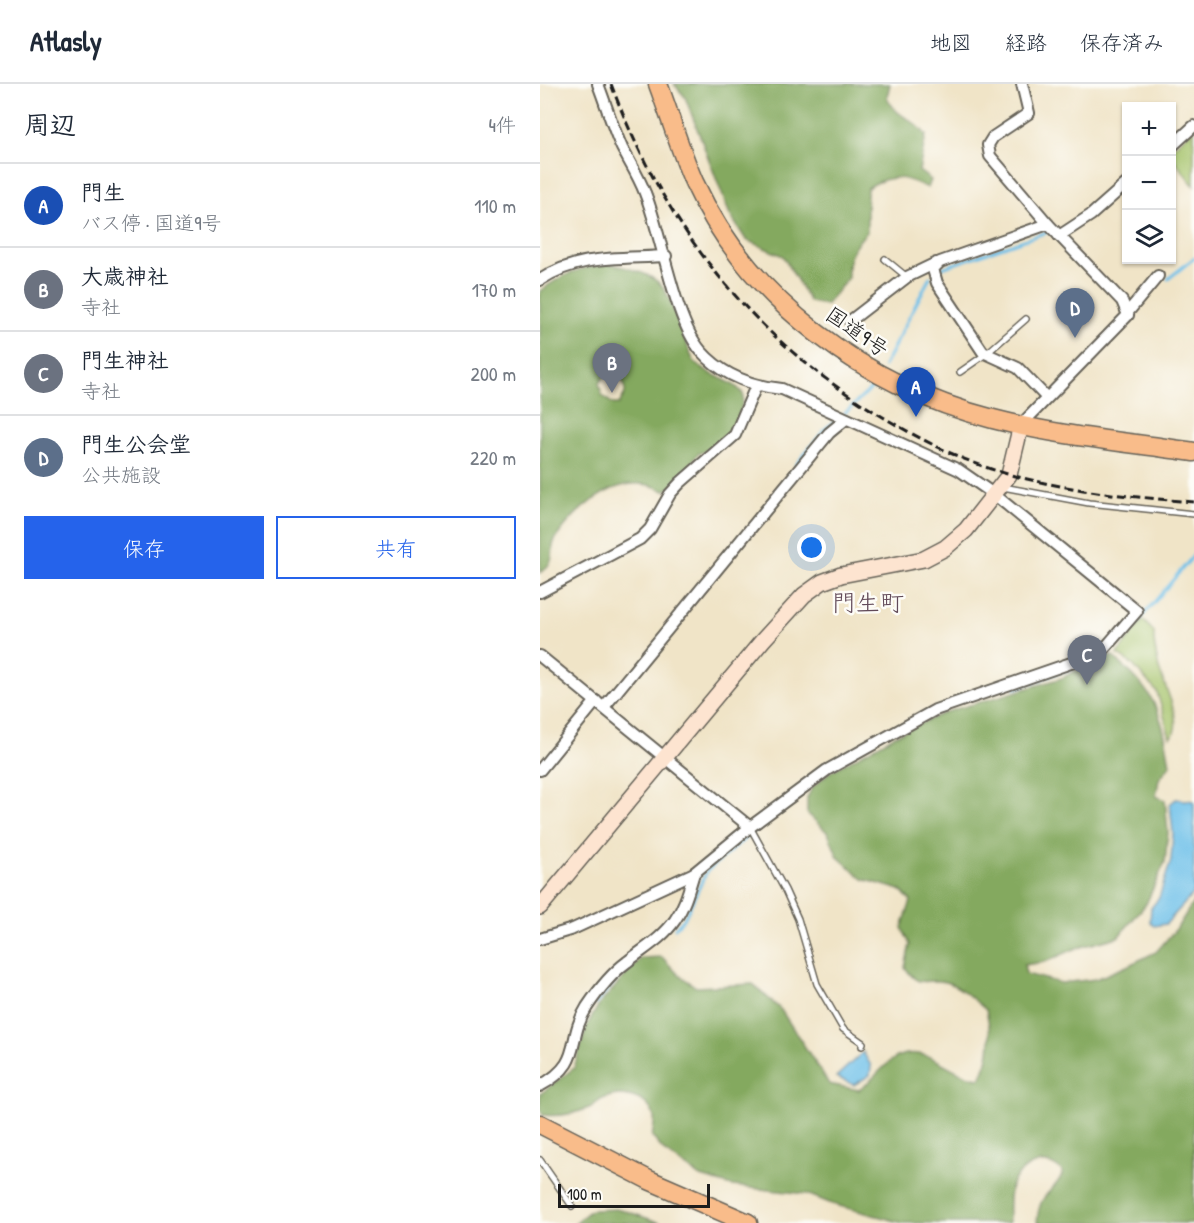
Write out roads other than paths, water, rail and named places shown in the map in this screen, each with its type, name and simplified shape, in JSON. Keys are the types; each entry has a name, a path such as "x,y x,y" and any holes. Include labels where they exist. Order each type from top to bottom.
{"highway":[{"name":"国道9号","path":"658,84 694,182 734,249 783,306 847,355 884,377 969,412 1021,425 1194,452"},
{"path":"540,1124 649,1180 748,1223"}],"street":[{"path":"540,939 573,929 694,873 826,770 934,710 1094,655 1105,648 1137,611 998,491 948,464 782,389 756,386 729,373 701,351 686,322 645,192 621,146 598,84"},
{"path":"1022,84 1029,113 993,137 988,145 990,156 1054,230 1122,301 1128,312"},
{"path":"1176,142 1194,126"},
{"path":"850,321 907,277 936,263 1054,230 1090,215 1122,187"},
{"path":"540,280 579,261 666,256"},
{"path":"936,263 933,269 937,283 986,354 1017,368 1046,397"},
{"path":"540,907 763,640 804,595 822,582 841,575 910,562 934,554 966,530 998,491 1011,469 1021,425 1046,397 1125,321 1128,312 1158,276"},
{"path":"540,592 640,539 680,483 735,435 756,386"},
{"path":"540,770 600,704 842,417"},
{"path":"540,656 752,830"},
{"path":"540,1086 570,1061 577,1032 587,1008 602,988 624,964 658,939 675,921 687,897 694,873"}],"lane":[{"path":"885,259 907,277"},
{"path":"960,372 986,354 1026,319"},
{"path":"998,491 1194,514"},
{"path":"752,830 798,919 818,984 843,1029 863,1043 862,1046"},
{"path":"540,1160 572,1206"}],"water":[{"path":"1176,799 1194,801 1194,893 1166,924 1154,926 1150,922 1151,908 1159,898 1171,860 1173,833 1170,804"},
{"path":"863,1052 871,1066 870,1075 854,1085 836,1077"}],"waterway":[{"path":"942,268 1050,231"},
{"path":"1168,279 1194,258"},
{"path":"884,366 930,277"},
{"path":"845,413 873,387"},
{"path":"796,465 825,429 840,417"},
{"path":"1111,648 1125,637 1194,555"},
{"path":"1015,688 1085,663"},
{"path":"675,928 684,919 707,871 761,825"},
{"path":"595,1004 618,977"}],"railway":[{"path":"611,84 658,186 686,232 718,275 753,315 792,352 836,386 914,434 961,458 994,470 1034,481 1079,489 1194,502"}],"place":[{"name":"門生公会堂","path":"1075,338"},
{"name":"大歳神社","path":"612,393"},
{"name":"門生","path":"916,417"},
{"name":"門生神社","path":"1087,685"}],"district":[{"name":"門生町","path":"868,603"}]}
